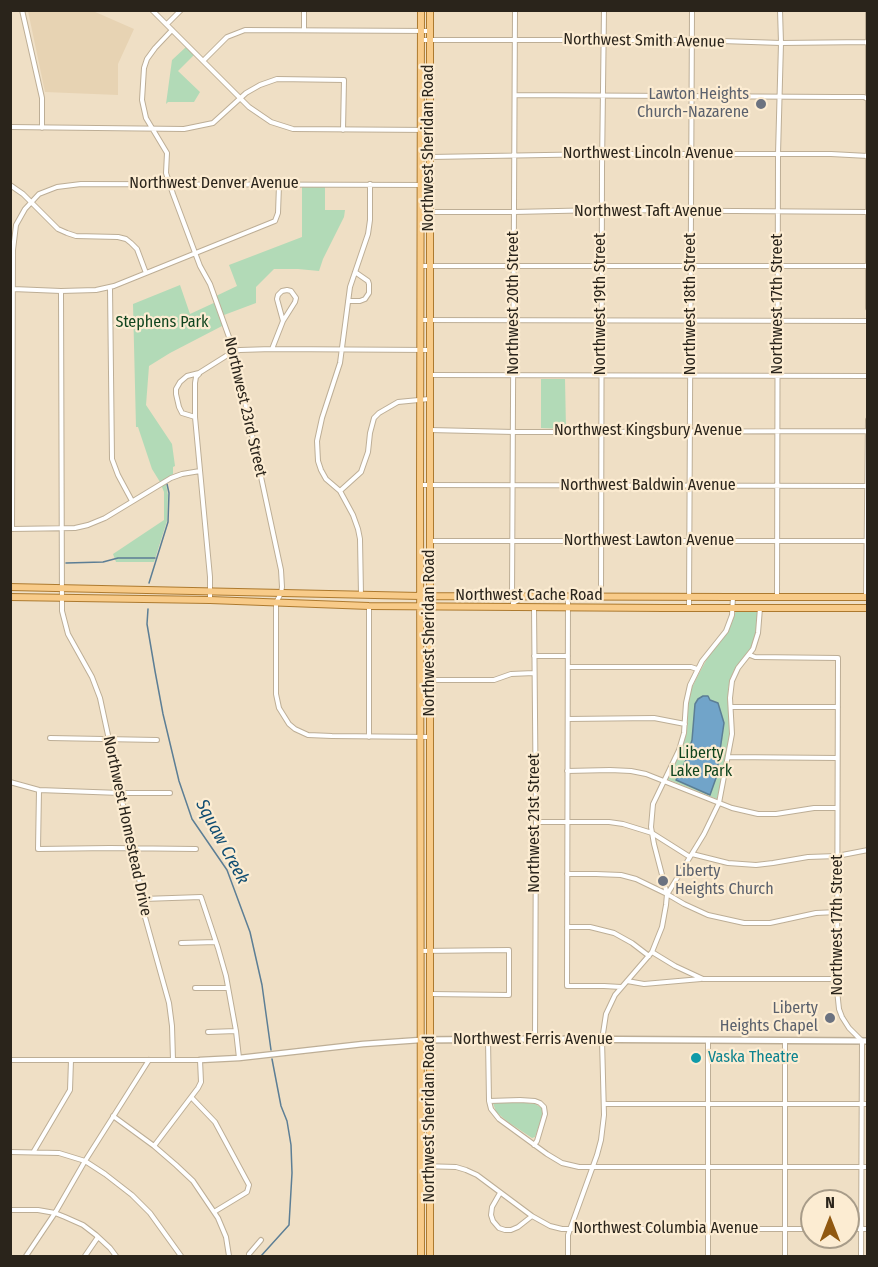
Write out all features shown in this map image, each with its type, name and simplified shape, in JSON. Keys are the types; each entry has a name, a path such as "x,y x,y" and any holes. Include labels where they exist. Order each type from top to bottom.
{"main road":[{"name":"Northwest Sheridan Road","path":"421,10 421,1257"},
{"name":"Northwest Sheridan Road","path":"430,10 430,1257"},
{"name":"Northwest Cache Road","path":"10,587 420,596 867,597"},
{"name":"Northwest Cache Road","path":"10,597 210,600 369,606 867,608"},
{"path":"420,856 423,863 424,904 430,906"},
{"path":"420,905 425,908 426,927 430,935"},
{"name":"Northwest Ferris Avenue","path":"420,1040 865,1041"}],"street":[{"path":"22,10 42,98 42,128"},
{"path":"152,10 240,98 271,123 293,129 429,130"},
{"path":"167,24 182,10"},
{"path":"304,10 304,29"},
{"name":"Northwest 20th Street","path":"512,596 515,10"},
{"name":"Northwest 19th Street","path":"601,597 603,10"},
{"name":"Northwest 18th Street","path":"689,608 692,10"},
{"name":"Northwest 17th Street","path":"777,597 780,10"},
{"path":"867,11 867,308"},
{"name":"Northwest 23rd Street","path":"172,30 147,59 144,68 142,100 146,118 167,153 166,173 234,351 281,570 281,593"},
{"path":"203,61 227,37 245,30 430,31"},
{"name":"Northwest Smith Avenue","path":"421,40 867,42"},
{"path":"10,127 184,129 213,123 246,93 260,85 277,80 344,80 343,130"},
{"path":"514,95 864,97 867,99"},
{"name":"Northwest Lincoln Avenue","path":"429,157 603,154 867,156"},
{"name":"Northwest Denver Avenue","path":"31,202 39,194 69,184 429,185"},
{"path":"361,595 358,529 340,491 326,479 321,470 317,441 340,363 350,287 368,234 370,184"},
{"path":"10,185 13,185 58,229 76,236 126,239 137,249 146,273"},
{"path":"13,289 96,290 146,273 275,221 278,213 279,185"},
{"path":"31,202 16,225 13,250 11,529 61,529 88,525 105,518 182,474 200,471"},
{"name":"Northwest Taft Avenue","path":"429,212 602,210 867,212"},
{"path":"421,266 867,266"},
{"path":"348,301 360,301 365,299 369,293 368,281 355,272"},
{"path":"110,287 112,459 132,501"},
{"path":"272,349 283,321 295,302 296,298 291,291 287,290 282,291 277,299 283,321"},
{"name":"Northwest Homestead Drive","path":"61,291 62,611 66,628 96,687 109,739 133,848 145,917 169,1003 173,1060"},
{"path":"420,320 867,321"},
{"path":"195,417 182,413 178,407 176,389 180,382 234,351 272,349 429,350"},
{"path":"199,373 195,383 195,417 210,600"},
{"path":"429,375 867,376"},
{"path":"340,491 361,472 368,452 374,418 398,402 429,399"},
{"path":"858,608 867,597 867,420"},
{"name":"Northwest Kingsbury Avenue","path":"429,430 514,432 867,431"},
{"name":"Northwest Baldwin Avenue","path":"420,485 867,486"},
{"name":"Northwest Lawton Avenue","path":"430,541 867,541"},
{"path":"281,593 276,603 276,694 279,708 295,729 308,735 318,736 430,737"},
{"path":"513,607 513,603 525,596"},
{"path":"568,597 567,986 621,987"},
{"path":"568,1257 568,1235 601,1140 604,1104 602,1040 608,1007 621,987 649,957 662,927 667,894 652,833 652,804 679,750 684,733 688,693 707,654 726,631 732,615 733,597"},
{"path":"369,606 369,737"},
{"name":"Northwest 21st Street","path":"534,607 535,1039"},
{"path":"667,894 719,803 732,726 730,689 738,668 750,655 756,643 760,608"},
{"name":"Northwest 17th Street","path":"750,655 755,657 838,657 838,1001 842,1017 849,1028 865,1041"},
{"path":"534,656 568,656"},
{"path":"568,667 691,667 698,669"},
{"path":"420,680 494,680 512,674 534,673"},
{"path":"731,707 838,707"},
{"path":"568,719 654,718 685,724"},
{"path":"50,738 157,740"},
{"path":"728,757 837,758"},
{"path":"567,771 631,771 646,774 732,808 758,814 837,808"},
{"path":"10,782 39,790 170,793"},
{"path":"39,790 38,849 196,849"},
{"path":"536,822 622,824 652,833 691,855 748,865 772,864 808,857 837,856 867,850"},
{"path":"567,874 596,874 636,879 708,915 744,923 770,923 816,913 837,912"},
{"path":"143,899 201,897 228,988 239,1058"},
{"path":"567,927 590,927 614,933 632,943 649,957"},
{"path":"181,943 216,942"},
{"path":"420,951 509,950 509,995 430,994"},
{"path":"652,952 703,979"},
{"path":"627,981 644,984 703,979 837,979"},
{"path":"195,988 228,988"},
{"path":"208,1032 236,1031"},
{"name":"Northwest Ferris Avenue","path":"200,1060 420,1040"},
{"path":"488,1040 489,1101 494,1115 562,1163 579,1167 867,1167"},
{"path":"708,1040 708,1257"},
{"path":"785,1040 785,1257"},
{"path":"861,1257 862,1104 865,1041"},
{"path":"10,1060 200,1060 201,1082 192,1098 154,1146"},
{"path":"33,1152 70,1090 70,1060"},
{"path":"26,1257 149,1060"},
{"path":"192,1098 215,1122 249,1185 247,1191 214,1212"},
{"path":"489,1101 520,1100 540,1103 544,1107 545,1114 534,1145"},
{"path":"604,1104 867,1104"},
{"path":"113,1116 154,1146 193,1182 214,1212 226,1237 229,1257"},
{"path":"10,1152 59,1153 85,1161 132,1195 150,1213 181,1257"},
{"name":"Northwest Columbia Avenue","path":"421,1166 456,1167 466,1170 477,1175 532,1216 550,1226 562,1229 800,1229"},
{"path":"500,1193 492,1207 491,1215 499,1228 512,1230 532,1216"},
{"path":"10,1210 38,1210 55,1213 83,1225 98,1237 116,1257"},
{"path":"862,1229 867,1230"},
{"path":"85,1257 98,1237"},
{"path":"249,1257 261,1240"}],"shaded area":[{"path":"28,11 93,11 134,29 118,64 118,95 45,92"}],"green space":[{"path":"186,47 194,55 178,71 200,92 194,102 168,102 166,104 172,60"},
{"name":"Stephens Park","path":"302,186 325,186 325,210 345,210 344,217 319,271 274,269 256,287 256,303 224,315 222,326 149,366 146,405 172,444 175,466 173,474 165,479 168,495 167,521 154,562 116,562 113,554 164,520 164,492 152,469 138,427 136,427 133,304 180,285 190,314 218,301 216,296 237,286 229,265 302,237"},
{"path":"541,379 565,379 566,429 541,428"},
{"name":"Liberty Lake Park","path":"736,611 757,611 757,621 752,646 730,679 728,691 730,729 717,799 667,779 682,749 687,730 690,692 708,657 728,632"},
{"path":"493,1103 535,1104 542,1108 543,1115 535,1137 532,1138 508,1122 496,1112"}],"water":[{"path":"703,696 708,696 710,700 718,703 724,723 716,778 710,795 676,780 686,760 692,740 695,704"}],"waterway":[{"name":"Squaw Creek","path":"149,583 168,522 167,484"},
{"path":"66,563 103,562 118,558 155,558"},
{"name":"Squaw Creek","path":"148,609 147,624 155,671 179,781 192,819 227,870 250,932 262,985 271,1050"},
{"name":"Squaw Creek","path":"261,1256 289,1225 292,1173 287,1121 281,1106 272,1059"}],"place":[{"name":"Lawton Heights Church-Nazarene","path":"761,104"},
{"name":"Liberty Heights Church","path":"663,881"},
{"name":"Liberty Heights Chapel","path":"830,1018"},
{"name":"Vaska Theatre","path":"696,1058"}]}
